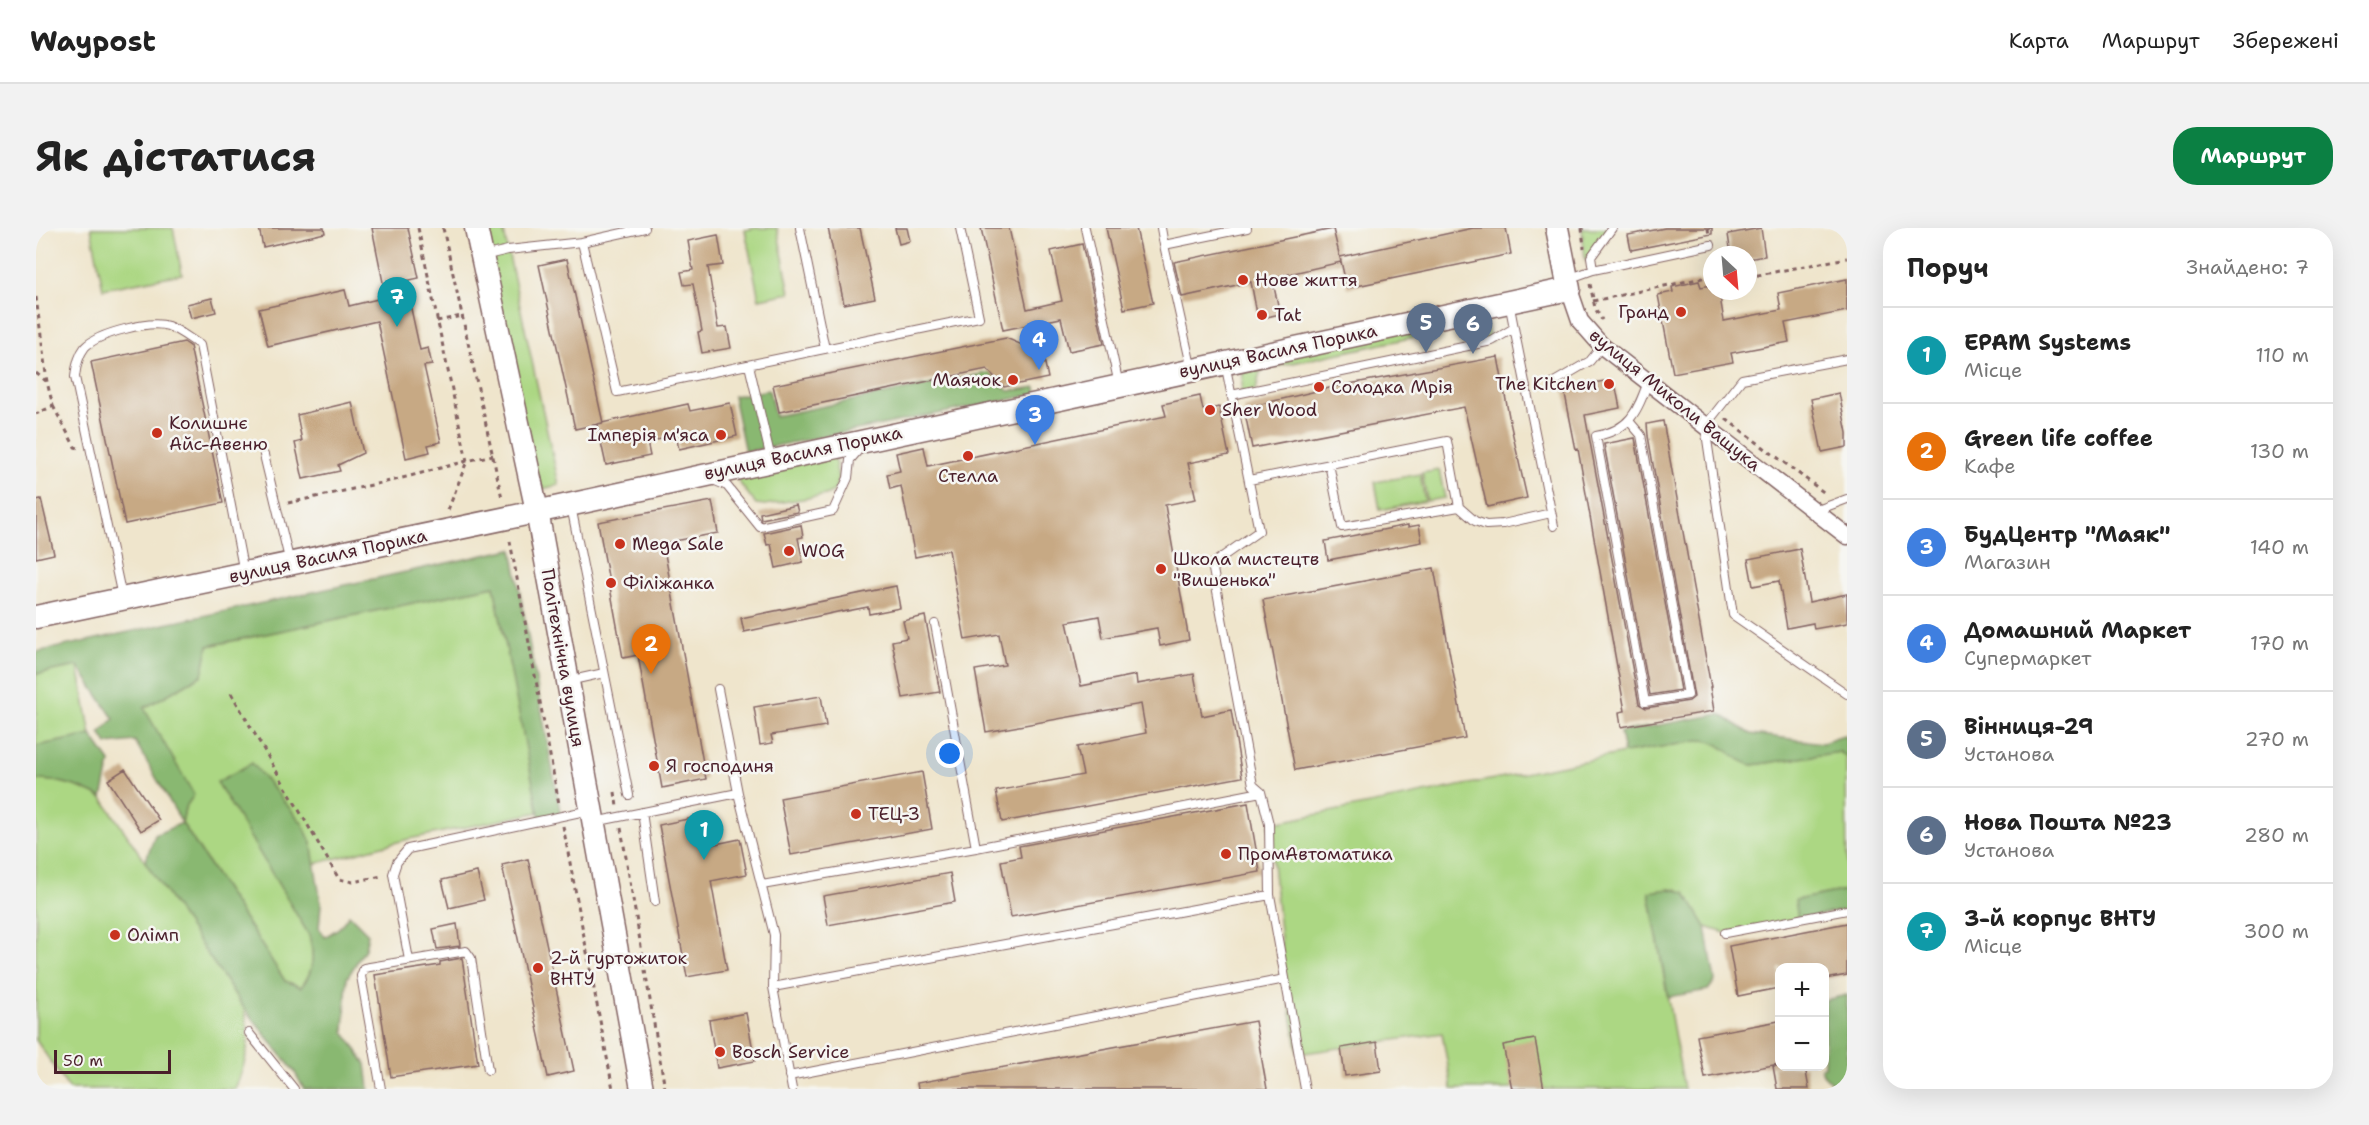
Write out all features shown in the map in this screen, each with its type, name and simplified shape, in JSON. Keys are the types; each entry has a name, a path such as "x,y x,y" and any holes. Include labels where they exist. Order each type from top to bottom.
{"street":[{"name":"Політехнічна вулиця","path":"476,228 537,511 642,1089"},
{"name":"вулиця Миколи Ващука","path":"1557,228 1579,277 1580,321 1602,346 1847,536"},
{"name":"вулиця Василя Порика","path":"36,617 1509,301 1579,277"}],"lane":[{"path":"482,256 508,250 582,242 645,228"},
{"path":"800,228 825,349"},
{"path":"582,242 617,392 979,317 960,228"},
{"path":"1085,228 1119,385"},
{"path":"1161,228 1191,370"},
{"path":"1164,245 1247,228"},
{"path":"1579,277 1612,228"},
{"path":"1579,277 1703,248"},
{"path":"1509,301 1554,526"},
{"path":"122,599 75,377 77,363 86,347 103,335 152,324 169,326 200,345 244,573"},
{"path":"1231,395 1492,341 1514,328"},
{"path":"1554,382 1590,361 1602,346"},
{"path":"1847,358 1742,379 1705,426 1733,615 1847,694"},
{"path":"1225,362 1259,531 1212,564 1253,785 1261,792 1269,824 1270,895 1305,1089"},
{"path":"749,365 771,460"},
{"path":"1629,421 1641,435 1688,695 1645,702 1596,436 1622,428 1629,421 1637,410 1648,382"},
{"path":"702,475 727,486 760,527 832,511 849,478 850,460 868,439"},
{"path":"1249,480 1447,441 1459,507 1475,521 1486,525 1503,524 1551,513"},
{"path":"264,455 290,564"},
{"path":"1329,464 1342,526 1459,507"},
{"path":"1815,511 1847,499"},
{"path":"573,516 629,795"},
{"path":"935,624 976,848"},
{"path":"568,681 604,673"},
{"path":"718,689 738,793 774,935 773,987 792,1089"},
{"path":"762,885 976,848 1261,792"},
{"path":"409,960 393,874 397,862 408,849 592,816 642,812 738,793"},
{"path":"642,812 655,902"},
{"path":"773,987 1270,895"},
{"path":"1725,933 1847,910"},
{"path":"381,1089 361,976 364,968 409,960 466,951 471,958 488,1070"},
{"path":"789,1076 1285,979"},
{"path":"249,1033 294,1089"}],"path":[{"path":"418,228 467,461 448,510"},
{"path":"443,228 502,498"},
{"path":"1582,228 1579,277 1604,323"},
{"path":"1757,275 1847,258"},
{"path":"1593,301 1703,278"},
{"path":"36,297 47,382 53,406 75,447 91,452"},
{"path":"437,321 462,316"},
{"path":"36,373 47,382"},
{"path":"36,414 53,406"},
{"path":"1716,412 1838,503"},
{"path":"276,506 395,480 493,454"},
{"path":"231,693 339,879 353,882 393,874"}],"green space":[{"path":"91,228 173,228 182,274 103,289"},
{"path":"476,228 503,228 559,485 533,491"},
{"path":"777,228 790,293 759,299 745,230"},
{"path":"1582,228 1612,228 1585,260"},
{"path":"1482,314 1492,341 1484,343 1469,327 1462,327 1265,369 1260,372 1256,390 1241,393 1244,363"},
{"path":"992,372 993,378 1009,391 1036,387 1037,394 745,452 733,396 769,390 775,416"},
{"path":"834,456 838,478 835,490 826,495 765,505 756,504 738,481 738,474"},
{"path":"1439,470 1445,498 1427,501 1422,473"},
{"path":"1420,474 1425,501 1380,510 1375,482"},
{"path":"512,549 561,816 540,820 494,586 208,646 202,675 144,708 194,795 185,808 182,823 135,741 107,744 100,733 114,719 78,666 36,674 36,652"},
{"path":"494,586 539,812 409,839 314,864 311,842 218,782 309,935 312,962 306,981 301,987 285,981 182,823 185,808 144,708 202,675 208,646"},
{"path":"78,666 91,735 36,746 36,674"},
{"path":"1720,714 1751,734 1823,743 1846,735 1847,758 1840,752 1753,765 1740,760 1717,744 1704,740 1624,753 1620,732"},
{"path":"91,735 110,762 102,798 70,784 36,780 36,746"},
{"path":"1704,740 1717,744 1740,760 1753,765 1840,752 1846,755 1847,890 1796,900 1798,919 1725,933 1706,927 1678,889 1649,893 1684,1089 1452,1089 1442,1033 1298,1054 1285,979 1269,824 1624,753"},
{"path":"252,763 302,823 311,842 321,904 319,928 325,937 339,928 349,915 368,934 365,949 347,978 344,1032 366,1064 369,1089 304,1089 294,1071 244,1008 145,862 155,835 182,823 285,981 301,987 311,969 312,949 309,935 217,782"},
{"name":"Олімп","path":"36,780 70,784 102,798 244,1008 247,1049 235,1089 69,1089 36,1040"},
{"path":"1670,889 1685,892 1706,927 1715,981 1708,990 1668,997 1649,892"},
{"path":"1847,890 1847,910 1798,919 1795,900"},
{"path":"1847,995 1847,1089 1838,1089 1822,1071 1829,1071 1829,999"}],"building":[{"path":"259,228 324,228 325,233 263,247"},
{"path":"372,228 408,228 419,278 405,281 420,350 428,348 432,365 424,366 441,442 428,445 430,452 406,458 377,321 268,346 259,309 345,290 349,306 386,297"},
{"path":"828,228 860,228 875,298 844,304"},
{"path":"895,228 907,228 910,241 899,244"},
{"path":"981,228 1009,228 1027,309 1062,301 1051,251 1082,244 1104,344 1069,351 1061,318 1003,330"},
{"path":"1106,228 1136,228 1153,303 1124,309"},
{"path":"1473,228 1506,228 1511,254 1347,288 1340,257"},
{"path":"1665,228 1712,228 1712,234 1631,250 1628,235"},
{"path":"1761,228 1765,256 1757,257 1757,246 1730,246 1728,234"},
{"path":"1333,229 1341,262 1272,278 1280,314 1258,319 1251,282 1182,297 1174,262"},
{"path":"718,235 723,265 708,267 718,328 727,327 731,348 702,353 698,332 702,331 693,284 684,285 681,272 693,270 688,241"},
{"path":"567,259 603,423 575,429 539,265"},
{"path":"1847,279 1847,311 1785,323 1789,342 1731,353 1733,362 1673,373 1658,295 1673,292 1672,287 1699,281 1701,287 1703,287 1703,300 1720,300 1724,321 1781,310 1778,293"},
{"path":"212,298 216,312 191,318 187,304"},
{"path":"1006,338 1043,354 1048,378 1004,387 987,369 779,412 773,385"},
{"name":"Колишнє Айс-Авеню","path":"184,342 190,346 223,503 125,524 91,362"},
{"path":"1498,357 1527,498 1487,507 1464,407 1252,448 1244,408 1338,386"},
{"path":"1604,381 1616,388 1620,408 1585,415 1639,704 1646,708 1689,701 1694,697 1648,436 1647,424 1663,421 1714,711 1621,727 1619,712 1625,711 1578,449 1576,450 1564,389"},
{"path":"1839,393 1847,433 1847,447 1822,452 1811,399"},
{"path":"1200,396 1203,410 1219,407 1229,455 1188,463 1196,499 1165,505 1189,640 1160,646 1157,628 1103,638 1099,616 1067,622 1081,686 1136,675 1137,684 1194,674 1202,716 1231,710 1242,777 1002,822 996,791 1083,775 1077,747 1146,733 1141,704 986,732 975,670 1005,665 999,634 965,640 949,550 915,557 901,486 890,489 887,474 900,471 896,453 924,447 928,466 1166,416 1163,404"},
{"path":"352,402 363,453 338,465 340,471 303,479 295,443 302,441 297,415"},
{"path":"730,403 737,436 679,449 676,436 647,442 650,456 606,465 597,424 688,404 690,411"},
{"path":"1635,438 1681,690 1650,695 1604,444"},
{"path":"41,499 54,554 36,558 36,500"},
{"path":"712,501 718,533 663,543 706,779 662,788 638,655 623,658 598,522"},
{"path":"796,505 798,512 761,519 760,513"},
{"path":"801,525 803,537 798,538 803,562 776,568 771,544 767,545 764,533"},
{"path":"1408,525 1408,527 1419,525 1422,542 1328,560 1325,541"},
{"path":"1800,549 1809,602 1847,594 1847,623 1814,629 1813,623 1787,628 1779,581 1753,586 1748,559"},
{"path":"1434,568 1465,738 1295,770 1263,600"},
{"path":"896,586 900,608 869,614 868,607 842,611 744,632 741,618"},
{"path":"925,616 940,692 903,698 892,641 907,638 903,621"},
{"path":"821,696 826,726 771,735 773,743 760,745 754,707"},
{"path":"125,769 159,820 141,831 108,780"},
{"name":"ТЕЦ-3","path":"922,772 932,829 791,855 780,798"},
{"path":"1248,803 1260,872 1011,917 1001,861 1021,857 1019,846"},
{"path":"707,815 711,845 740,839 747,874 711,881 727,970 687,977 659,825"},
{"name":"2-й гуртожиток ВНТУ","path":"528,859 574,1071 548,1077 502,865"},
{"path":"477,872 484,900 449,908 442,880"},
{"path":"950,873 955,902 828,925 823,896"},
{"path":"1847,923 1847,975 1829,978 1829,963 1775,963 1775,989 1738,996 1729,946"},
{"path":"457,924 460,946 437,949 433,929"},
{"path":"462,958 478,1064 391,1077 375,975 440,965 440,962"},
{"path":"746,1013 755,1061 717,1068 709,1020"},
{"path":"1255,1021 1267,1089 918,1089 917,1083"},
{"path":"1775,1022 1775,1065 1705,1078 1697,1036"},
{"path":"1535,1039 1544,1089 1512,1089 1503,1045"},
{"path":"1377,1042 1381,1071 1345,1076 1341,1048"},
{"path":"1773,1066 1775,1066 1775,1071 1806,1071 1809,1089 1777,1089"}],"place":[{"name":"Нове життя","path":"1243,280"},
{"name":"Гранд","path":"1681,312"},
{"name":"Tat","path":"1262,315"},
{"name":"3-й корпус ВНТУ","path":"397,327"},
{"name":"Вінниця-29","path":"1426,353"},
{"name":"Нова Пошта №23","path":"1473,354"},
{"name":"Домашний Маркет","path":"1039,370"},
{"name":"Маячок","path":"1013,380"},
{"name":"The Kitchen","path":"1609,384"},
{"name":"Солодка Мрія","path":"1319,387"},
{"name":"Sher Wood","path":"1210,410"},
{"name":"Колишнє Айс-Авеню","path":"157,433"},
{"name":"Імперія м'яса","path":"721,435"},
{"name":"БудЦентр \"Маяк\"","path":"1035,445"},
{"name":"Стелла","path":"968,456"},
{"name":"Mega Sale","path":"620,544"},
{"name":"WOG","path":"789,551"},
{"name":"Школа мистецтв \"Вишенька\"","path":"1161,569"},
{"name":"Філіжанка","path":"611,583"},
{"name":"Green life coffee","path":"651,674"},
{"name":"Я господиня","path":"654,766"},
{"name":"ТЕЦ-3","path":"856,814"},
{"name":"ПромАвтоматика","path":"1226,854"},
{"name":"EPAM Systems","path":"704,860"},
{"name":"Олімп","path":"115,935"},
{"name":"2-й гуртожиток ВНТУ","path":"538,968"},
{"name":"Bosch Service","path":"720,1052"}]}
